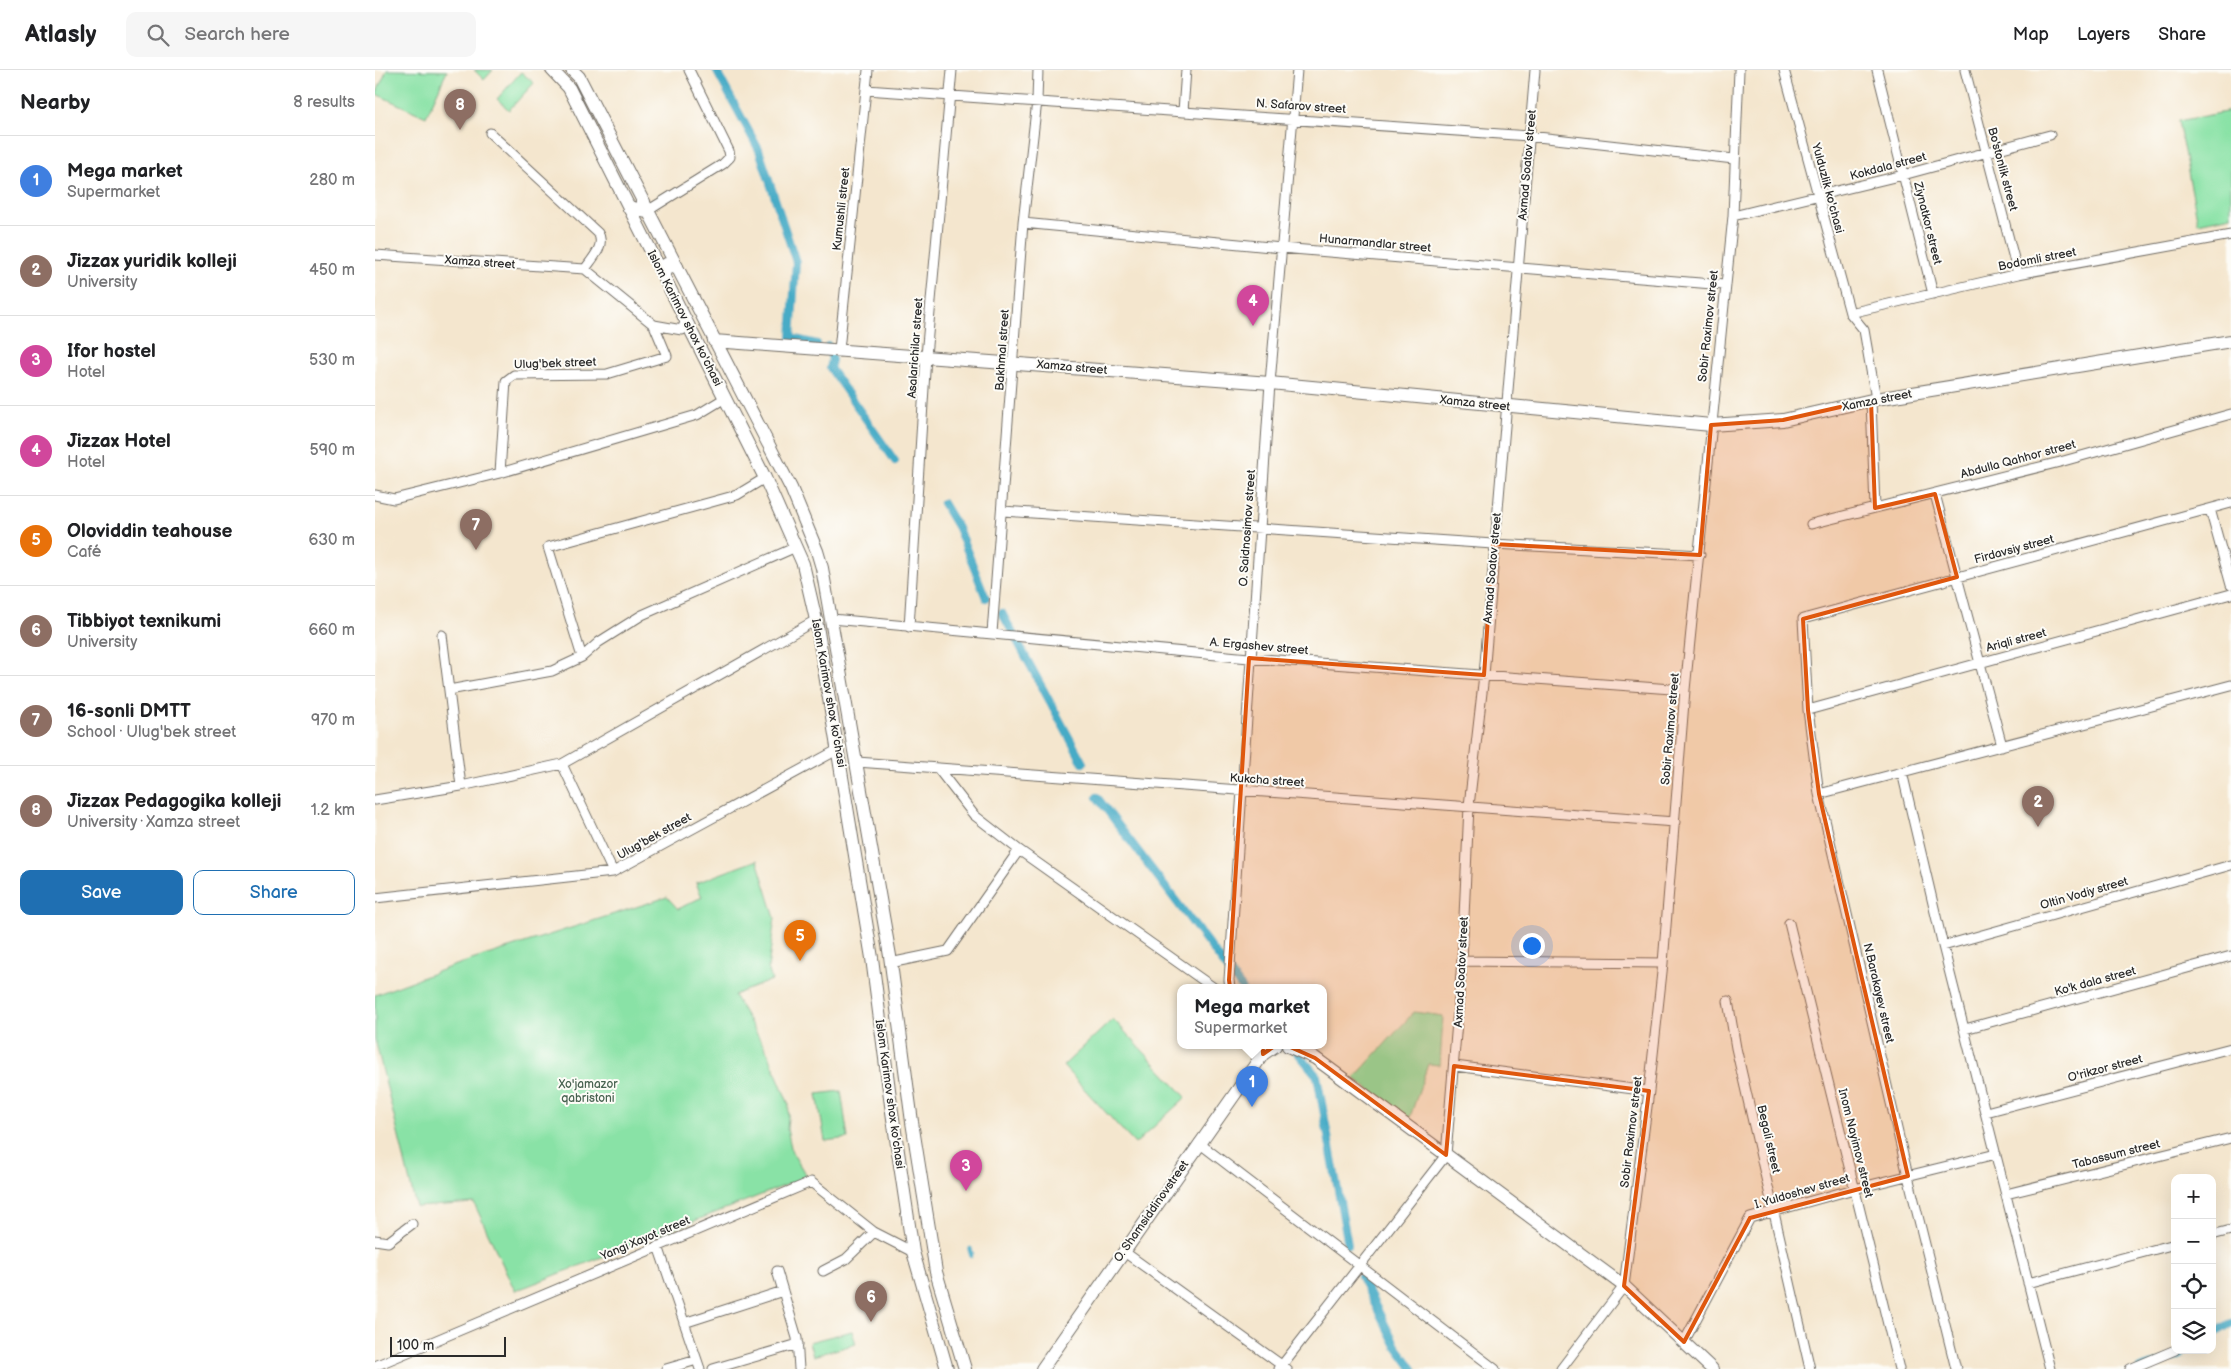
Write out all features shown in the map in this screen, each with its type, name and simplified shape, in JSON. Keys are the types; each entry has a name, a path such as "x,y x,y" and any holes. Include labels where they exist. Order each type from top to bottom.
{"main road":[{"name":"Islom Karimov shox ko'chasi","path":"553,70 569,88 663,273 765,478 803,564 816,620 839,749 872,958 913,1252 947,1369"},
{"name":"Islom Karimov shox ko'chasi","path":"572,70 579,77 791,488 817,550 832,619 890,959 937,1272 965,1369"},
{"path":"632,213 645,207"},
{"path":"663,273 667,265 673,264 676,267"},
{"name":"Xamza street","path":"714,341 1013,362 1270,383 1711,424 1783,420 1874,399 2231,341"},
{"path":"872,958 878,964 883,964 890,959"},
{"path":"881,1031 883,1026 889,1022 896,1025 899,1029"},
{"path":"1296,1049 1315,1058 1624,1286 1712,1369"},
{"name":"O. Shamsiddinovstreet","path":"1041,1369 1264,1050"}],"street":[{"path":"645,207 723,164 730,158 729,151 689,70"},
{"name":"Kumushli street","path":"832,349 868,70"},
{"name":"Asalarichilar street","path":"909,627 927,356 952,70"},
{"name":"Bakhmal street","path":"992,633 1003,510 1023,223 1037,101 1038,70"},
{"path":"1183,110 1186,70"},
{"name":"O. Saidnosimov street","path":"1230,984 1249,658 1297,70"},
{"name":"Axmad Soatov street","path":"1446,1154 1455,1066 1462,962 1469,806 1484,676 1493,544 1519,268 1535,70"},
{"name":"Sobir Raximov street","path":"1561,1369 1624,1286 1649,1091 1663,962 1685,690 1724,285 1733,216 1739,70"},
{"name":"Yulduzlik ko'chasi","path":"1784,70 1850,313"},
{"name":"Ziynatkor street","path":"1877,70 1933,294"},
{"name":"Bo'stonlik street","path":"1965,70 2018,274"},
{"name":"N. Safarov street","path":"866,90 1183,110 1529,136 1734,159"},
{"path":"489,133 601,237 600,246 585,269 654,325 682,330 686,320"},
{"name":"Kokdala street","path":"1733,216 1903,175 2049,135"},
{"name":"Hunarmandlar street","path":"1023,223 1281,248 1724,285"},
{"name":"Bodomli street","path":"1850,313 2018,274 2231,235"},
{"name":"Xamza street","path":"375,254 585,269"},
{"path":"1850,313 1864,330 1874,399 1875,508"},
{"name":"Ulug'bek street","path":"500,473 506,381 509,377 514,375 607,374 667,356 654,325"},
{"path":"375,495 394,499 500,473 697,415 725,398"},
{"name":"Abdulla Qahhor street","path":"1811,524 1935,494 2231,414"},
{"path":"582,657 548,547 737,495 765,478"},
{"path":"1935,494 2002,746"},
{"name":"Firdavsiy street","path":"1803,619 2231,503"},
{"path":"2210,509 2231,585"},
{"path":"1003,510 1493,544 1699,555"},
{"path":"449,690 552,671 582,657 599,642 642,615 796,547"},
{"name":"Ariqli street","path":"1808,710 2231,594"},
{"name":"A. Ergashev street","path":"832,619 1249,658 1685,690"},
{"name":"N.Barakayev street","path":"1803,619 1808,710 1819,794 1908,1176 1957,1369"},
{"path":"375,800 461,786 563,764 816,620"},
{"path":"442,634 461,786"},
{"path":"1819,794 2231,685"},
{"name":"Ulug'bek street","path":"375,898 613,872 839,749"},
{"name":"Kukcha street","path":"857,762 939,770 1675,822"},
{"path":"563,764 613,872"},
{"path":"939,770 974,815 1019,850 1208,984"},
{"path":"1902,772 1943,946 2050,1369"},
{"path":"890,959 948,950 1019,850"},
{"name":"Oltin Vodiy street","path":"1943,946 2231,865"},
{"name":"Inom Nayimov street","path":"1789,923 1899,1369"},
{"name":"Ko'k dala street","path":"1965,1029 2231,956"},
{"path":"1462,962 1663,962"},
{"name":"Begali street","path":"1729,1001 1736,1048 1810,1369"},
{"name":"O'rikzor street","path":"1986,1112 2231,1048"},
{"path":"1455,1066 1649,1091"},
{"name":"Tabassum street","path":"2006,1194 2231,1138"},
{"path":"1199,1143 1360,1264 1495,1369"},
{"path":"1123,1251 1282,1368 1446,1154"},
{"name":"I. Yuldoshev street","path":"1684,1342 1751,1218 1854,1189 1996,1154"},
{"name":"Yangi Xayot street","path":"375,1366 811,1182 875,1232 913,1252"},
{"path":"375,1240 388,1242 411,1224"},
{"path":"2216,1234 2231,1230"},
{"path":"823,1271 846,1259 875,1232"},
{"path":"2028,1282 2171,1245"},
{"path":"658,1246 698,1365 666,1369"},
{"path":"777,1271 798,1344 799,1369"},
{"path":"684,1323 783,1291"},
{"path":"713,1369 798,1344"},
{"path":"2130,1369 2171,1352"}],"highlighted area":[{"path":"1871,400 1875,508 1935,494 1957,577 1803,619 1808,710 1819,794 1908,1176 1750,1218 1684,1342 1624,1286 1649,1091 1454,1066 1446,1155 1315,1058 1288,1046 1276,1045 1263,1054 1262,1030 1231,994 1229,980 1249,658 1484,675 1493,544 1700,555 1711,425 1783,420"}],"green space":[{"path":"387,70 447,71 426,117 376,94"},
{"path":"474,70 493,70 484,80"},
{"path":"521,72 534,83 509,110 497,99"},
{"path":"2231,111 2231,216 2198,223 2178,121"},
{"name":"Xo'jamazor qabristoni","path":"757,860 775,918 768,968 772,980 734,995 768,1053 789,1105 787,1129 792,1152 807,1177 515,1291 474,1203 416,1207 375,1039 375,995 450,967 667,897 678,909 702,897 696,883"},
{"path":"1414,1012 1443,1016 1440,1065 1428,1064 1409,1120 1354,1078"},
{"path":"1113,1019 1186,1097 1135,1144 1063,1066"},
{"path":"841,1091 848,1138 825,1141 817,1094"},
{"path":"852,1331 856,1344 813,1356 809,1342"}],"waterway":[{"path":"716,70 759,150 796,262 791,338 817,344"},
{"path":"828,346 832,360 830,368 895,461"},
{"path":"943,503 958,528 986,598"},
{"path":"1002,613 1083,763"},
{"path":"1097,797 1239,984"},
{"path":"1297,1052 1317,1076 1348,1245"},
{"path":"970,1248 972,1250 969,1251 970,1248"},
{"path":"969,1251 972,1251 973,1253 970,1254 969,1251"},
{"path":"970,1254 972,1254 971,1257 970,1254"},
{"path":"1361,1277 1396,1346 1413,1369"},
{"path":"2216,1332 2231,1323"},
{"path":"2140,1369 2182,1354"}],"place":[{"name":"Jizzax Pedagogika kolleji","path":"460,130"},
{"name":"Jizzax Hotel","path":"1253,326"},
{"name":"16-sonli DMTT","path":"476,550"},
{"name":"Jizzax yuridik kolleji","path":"2038,827"},
{"name":"Oloviddin teahouse","path":"800,961"},
{"name":"Mega market","path":"1252,1107"},
{"name":"Ifor hostel","path":"966,1191"},
{"name":"Tibbiyot texnikumi","path":"871,1322"}]}
